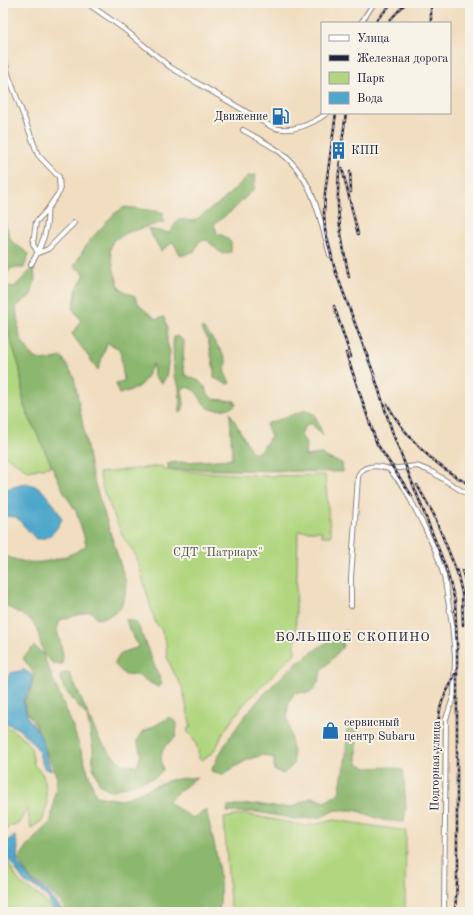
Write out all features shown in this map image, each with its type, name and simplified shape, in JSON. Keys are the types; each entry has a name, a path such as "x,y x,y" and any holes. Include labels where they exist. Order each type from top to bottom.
{"street":[{"path":"87,3 124,29 170,67 272,127 281,130 292,130 320,118 326,114"},
{"path":"362,22 374,3"},
{"path":"3,57 38,155 59,177 60,191 47,210 36,222 33,244 38,253"},
{"path":"3,82 8,74"},
{"path":"243,130 279,151 294,164 302,174 313,196 330,255"},
{"path":"31,264 38,253 48,219 47,210"},
{"path":"38,253 48,249 74,223"},
{"path":"351,606 351,578 358,477 361,471 367,468 381,467 389,469 418,466 432,472 470,496"},
{"name":"Подгорная улица","path":"389,469 401,482 407,492 436,552 444,576 452,624 455,656 454,695 446,719 444,912"}],"green space":[{"path":"256,175 254,189 233,210 214,224 217,234 224,236 231,242 231,252 222,254 207,240 199,241 195,251 181,256 173,242 161,251 148,229 170,233 178,219 194,221 222,201 248,176"},
{"path":"125,207 163,212 164,222 129,232 113,240 110,250 114,271 120,289 134,296 141,307 156,319 164,317 167,326 167,342 170,352 166,377 162,383 154,377 153,364 141,384 133,389 119,394 116,383 124,381 120,349 107,343 98,370 72,334 81,320 73,309 77,288 85,274 74,266 89,241 114,214"},
{"path":"3,221 5,221 11,241 29,254 24,268 11,268 3,280"},
{"path":"34,267 35,280 31,295 16,307 20,338 33,357 43,361 62,357 74,377 92,475 126,582 125,595 120,609 109,616 98,619 91,611 60,620 57,630 63,654 62,664 54,664 44,655 37,629 31,620 3,604 3,555 19,561 37,562 55,560 72,554 86,546 76,511 65,494 24,406 20,369 3,317 3,281 7,286 14,287"},
{"path":"3,317 20,369 24,406 52,466 28,471 3,454"},
{"path":"201,328 203,328 213,340 225,358 227,363 225,371 230,383 228,384 214,378 214,369 208,340"},
{"path":"177,336 184,341 183,364 185,375 199,381 213,399 235,401 235,405 231,408 225,409 216,410 209,408 205,405 196,392 185,387 182,390 184,404 182,412 180,413 179,386 174,376 173,343 174,337"},
{"path":"306,410 315,415 323,436 311,423 304,427 301,435 306,444 305,456 321,454 342,463 343,472 168,469 168,463 232,459 230,413 250,449 255,454 262,449 271,436 266,424"},
{"name":"СДТ \"Патриарх\"","path":"162,466 164,470 268,476 325,475 331,536 322,536 322,531 298,531 295,653 244,704 223,733 212,753 202,760 199,759 196,744 187,729 191,727 182,687 167,657 166,644 161,629 156,624 136,556 122,535 104,492 99,473"},
{"path":"126,619 137,623 162,684 158,687 135,674 125,675 114,664 121,653 139,647 129,629"},
{"path":"346,630 342,648 321,671 319,681 313,690 308,693 296,692 289,703 288,721 294,764 283,774 274,770 274,758 263,755 249,759 223,774 211,771 227,741 237,727 271,687 302,659"},
{"path":"34,646 42,653 72,724 96,796 122,800 170,780 197,777 167,801 192,818 206,810 219,873 219,912 66,912 61,903 46,888 32,881 18,860 28,845 51,821 57,778 36,726 27,712 24,701 30,693 34,674 23,658"},
{"path":"69,672 99,739 111,754 122,764 137,766 141,754 137,741 143,732 170,717 177,723 176,737 163,750 161,759 163,770 156,777 111,791 100,785 93,767 93,748 87,716 64,689 60,675"},
{"path":"348,721 357,728 357,763 367,768 390,767 403,770 406,807 404,822 383,820 355,810 335,810 322,817 295,819 258,812 227,812 228,806 257,804 275,807 292,807 312,797 325,802 339,793 346,756"},
{"path":"3,724 22,737 31,748 34,765 42,773 45,781 47,803 43,820 31,828 27,808 19,823 9,826 3,837"},
{"path":"245,814 306,826 335,820 406,831 405,912 233,912 230,903 224,818"},
{"path":"3,849 11,868 19,881 43,899 47,903 51,912 3,912"}],"water":[{"path":"27,483 40,488 55,506 62,519 52,534 45,538 36,539 16,517 3,516 3,490"},
{"path":"24,670 32,675 31,688 23,701 28,718 40,734 51,771 44,768 37,748 20,730 3,721 3,688 10,673"},
{"path":"15,836 18,847 17,862 32,882 47,891 64,912 54,912 48,898 37,888 25,883 7,857 4,842"}],"railway":[{"path":"375,22 392,3"},
{"path":"388,22 406,3"},
{"path":"431,3 431,22"},
{"path":"336,114 325,193 325,231 335,270 375,377"},
{"path":"346,114 339,170 338,205 349,277"},
{"path":"342,168 358,234"},
{"path":"350,171 351,192"},
{"path":"334,306 351,357"},
{"path":"346,353 377,444 412,496"},
{"path":"373,372 393,434 446,568 455,601 457,643 457,883 455,912"},
{"path":"387,404 412,440 422,450 445,469 470,485"},
{"path":"417,485 434,515 457,572 462,593 463,625"},
{"path":"462,571 470,592"},
{"path":"438,759 438,723 440,709 443,698 455,674"}],"place":[{"name":"Движение","path":"281,117"},
{"name":"КПП","path":"338,151"},
{"name":"сервисный центр Subaru","path":"331,730"}],"district":[{"name":"БОЛЬШОЕ СКОПИНО","path":"353,637"}]}
